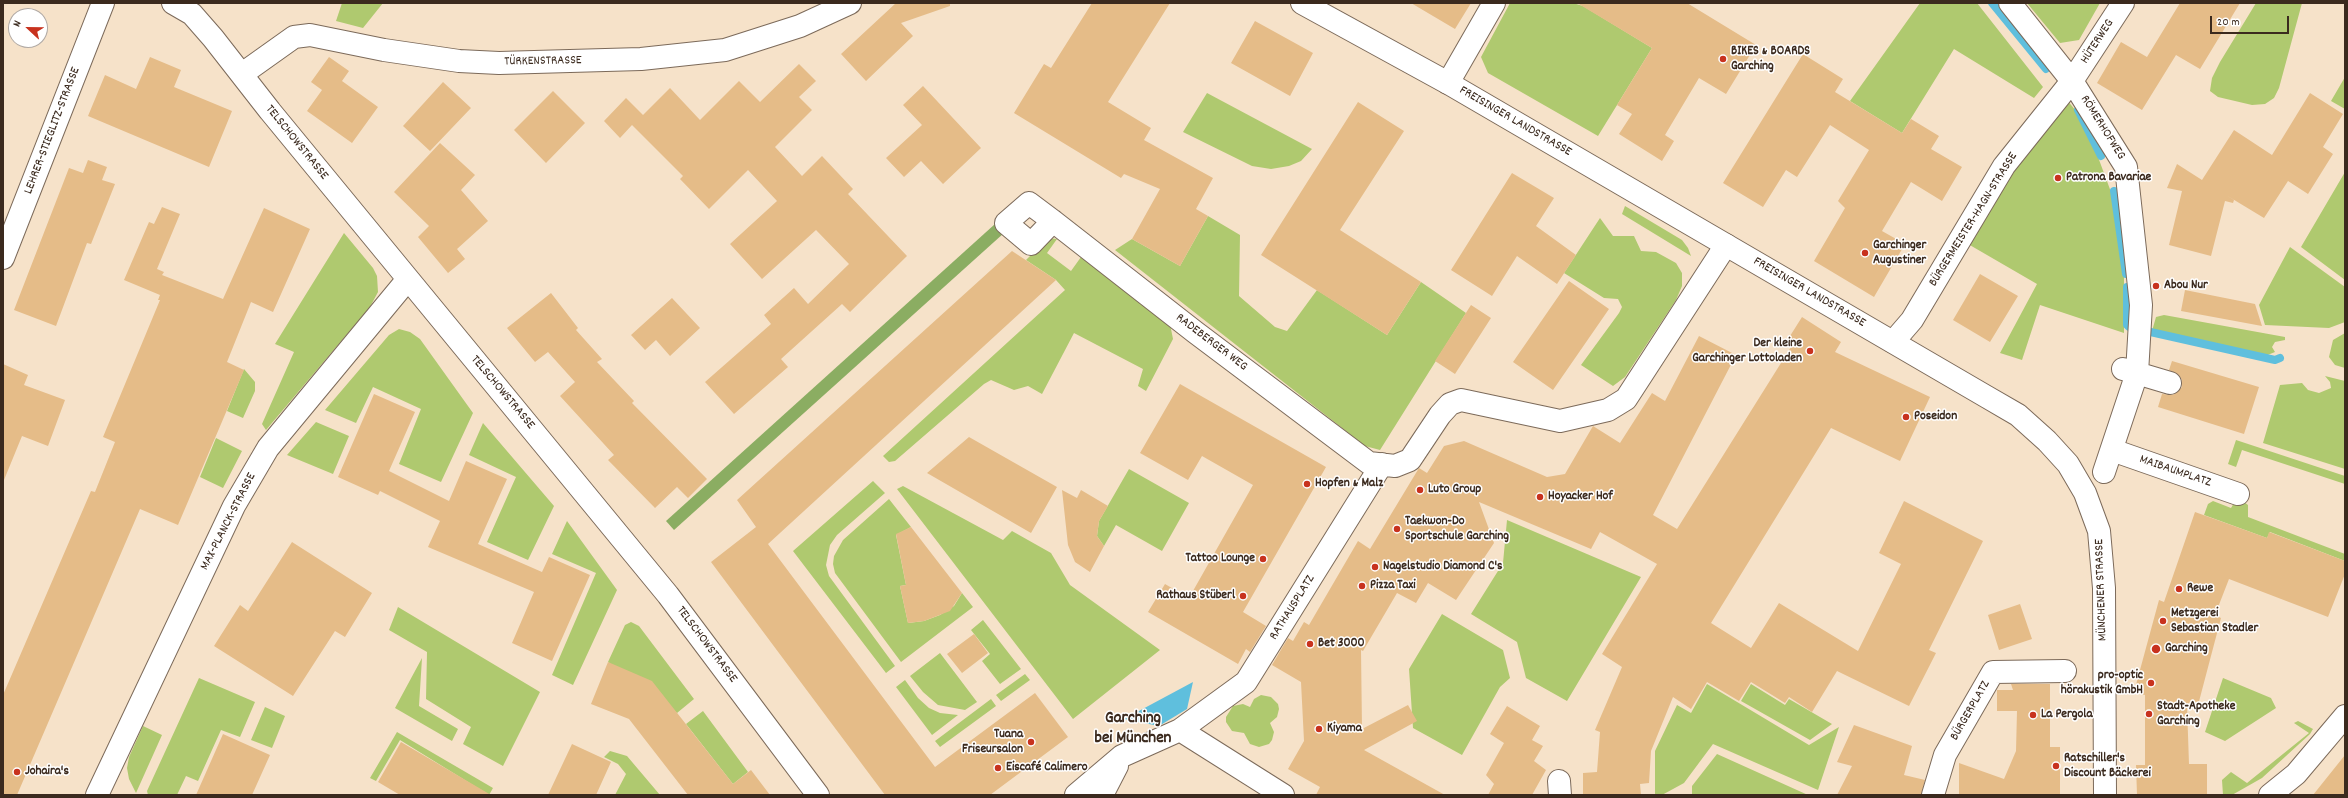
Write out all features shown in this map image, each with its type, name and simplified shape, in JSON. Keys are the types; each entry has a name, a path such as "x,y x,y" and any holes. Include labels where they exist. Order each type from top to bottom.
{"street":[{"name":"LEHRER-STIEGLITZ-STRASSE","path":"3,258 103,3"},
{"name":"TELSCHOWSTRASSE","path":"173,3 192,14 668,595 818,795"},
{"name":"TÜRKENSTRASSE","path":"242,74 294,37 310,35 384,50 458,61 499,63 641,59 725,50 800,26 850,3"},
{"name":"FREISINGER LANDSTRASSE","path":"1302,3 1448,83 1893,342"},
{"path":"1448,83 1494,3"},
{"name":"RÖMERHOFWEG","path":"2010,3 2072,81 2126,167 2139,287 2140,324 2130,371"},
{"name":"HÜTERWEG","path":"2072,81 2123,3"},
{"name":"BÜRGERMEISTER-HAGN-STRASSE","path":"1893,342 1912,320 2004,166 2072,81"},
{"name":"RADEBERGER WEG","path":"1053,221 1376,464"},
{"path":"1376,464 1395,466 1410,460 1440,415 1450,404 1461,400 1560,421 1591,415 1614,406 1626,399 1726,245"},
{"name":"MAX-PLANCK-STRASSE","path":"100,794 234,506 268,448 408,279"},
{"name":"MÜNCHENER STRASSE","path":"1893,342 2018,415 2047,441 2068,464 2085,493 2099,531 2103,556 2105,795"},
{"path":"2104,472 2112,450 2130,371 2170,383"},
{"name":"MAIBAUMPLATZ","path":"2112,450 2238,494"},
{"name":"RATHAUSPLATZ","path":"1076,795 1122,756 1180,730 1246,682 1376,464"},
{"name":"BÜRGERPLATZ","path":"1933,795 1945,755 1993,672 2065,671"},
{"path":"2270,795 2296,774 2345,716"},
{"path":"1180,730 1272,792"},
{"path":"1102,795 1122,756"}],"green space":[{"path":"342,3 383,3 363,28 336,21"},
{"path":"1510,3 1573,3 1583,6 1652,48 1598,136 1488,73 1481,57"},
{"path":"1920,3 1977,3 2043,87 2034,98 1954,49 1902,133 1850,101"},
{"path":"2027,3 2100,3 2079,40 2060,43"},
{"path":"2256,3 2302,3 2279,88 2274,98 2265,104 2252,105 2218,97 2210,91 2212,78 2220,62"},
{"path":"2345,77 2345,109 2331,101"},
{"path":"1207,93 1312,149 1301,161 1289,166 1271,169 1252,166 1183,132"},
{"path":"2067,100 2076,111 2098,157 2111,192 2124,274 2124,333 2040,305 2022,360 2000,353 2037,284 1968,244 2015,165"},
{"path":"2345,172 2345,280 2301,247"},
{"path":"1625,206 1682,240 1688,248 1691,256 1622,214"},
{"path":"1208,216 1240,235 1239,296 1275,327 1287,331 1317,290 1387,335 1421,282 1466,313 1380,450 1365,446 1115,250 1132,239 1180,266"},
{"path":"1600,218 1613,236 1634,236 1641,251 1656,252 1676,263 1682,273 1682,286 1676,300 1625,377 1613,386 1581,365 1622,307 1618,299 1604,298 1564,273"},
{"path":"995,224 1004,233 674,530 666,521"},
{"path":"344,233 373,268 377,276 378,292 370,307 266,430 262,424 294,352 275,344"},
{"path":"1048,238 1057,239 1047,253 1071,271 1081,257 1170,324 1173,339 1146,391 1138,386 1143,369 1074,333 1042,394 1028,386 1014,390 991,380 984,384 895,461 889,462 883,456 1065,290 1056,280 1026,260"},
{"path":"2290,247 2345,287 2345,322 2329,328 2265,325 2259,305"},
{"path":"2164,315 2285,337 2285,340 2275,342 2272,347 2275,352 2265,356 2152,331 2156,317"},
{"path":"399,329 410,332 420,339 473,413 441,482 399,464 421,409 373,387 356,423 325,410 389,335"},
{"path":"2345,333 2345,368 2335,365 2329,357 2333,340"},
{"path":"244,369 255,382 255,391 243,418 227,411"},
{"path":"2325,376 2345,381 2345,469 2263,443 2280,385 2302,383 2308,390 2319,393 2331,388 2330,382"},
{"path":"316,422 349,436 333,474 287,455"},
{"path":"483,423 554,506 528,560 487,542 516,477 469,455"},
{"path":"216,438 242,451 223,488 200,477"},
{"path":"2236,440 2345,476 2345,484 2242,450 2236,467 2228,464"},
{"path":"1129,469 1189,503 1162,551 1116,525 1104,546 1097,536 1099,521"},
{"path":"873,481 885,493 837,535 830,545 826,565 829,576 895,666 886,673 793,551"},
{"path":"903,486 1003,540 1012,531 1051,553 1070,585 1160,650 1073,719 897,489"},
{"path":"889,499 911,527 896,535 906,585 900,586 908,623 924,621 940,615 954,606 962,593 973,607 901,662 835,573 833,564 834,556 843,540"},
{"path":"2213,501 2231,508 2234,503 2244,502 2248,505 2248,517 2345,554 2345,561 2270,532 2267,538 2204,515 2208,504"},
{"path":"1507,520 1641,577 1567,701 1526,678 1517,642 1471,614 1503,563"},
{"path":"567,521 617,590 573,685 552,675 596,573 552,554"},
{"path":"398,607 540,692 503,766 463,744 471,727 426,699 427,652 389,630"},
{"path":"1442,614 1503,650 1510,678 1500,687 1462,755 1413,728 1409,669"},
{"path":"983,620 1021,669 1000,684 982,661 990,654 971,630"},
{"path":"631,622 639,626 694,699 677,713 608,662 625,625"},
{"path":"940,653 977,702 965,710 938,705 923,692 910,676"},
{"path":"422,658 419,706 458,729 452,741 395,708"},
{"path":"1025,674 1030,680 1001,701 996,695"},
{"path":"199,678 255,702 240,737 221,730 198,781 186,776 177,795 148,795 147,791"},
{"path":"2223,678 2271,698 2276,708 2225,741 2205,732"},
{"path":"905,680 918,698 929,708 940,713 958,715 932,735 896,687"},
{"path":"1707,684 1809,745 1839,727 1818,790 1713,744 1684,783 1662,795 1655,795 1655,751 1677,705 1691,713"},
{"path":"1751,684 1785,705 1789,699 1832,724 1810,740 1741,701"},
{"path":"1261,695 1271,697 1278,704 1279,709 1277,717 1270,723 1274,732 1272,740 1269,744 1259,747 1250,744 1244,733 1232,731 1226,722 1226,717 1233,706 1243,704 1250,707 1254,699"},
{"path":"991,699 996,706 940,747 935,741"},
{"path":"265,707 285,716 272,748 251,740"},
{"path":"703,711 748,772 733,784 686,724"},
{"path":"2298,721 2313,729 2310,734 2262,778 2232,795 2223,795 2222,780 2231,772 2247,783 2309,733 2294,723"},
{"path":"143,726 162,735 136,793 129,779 127,768 129,757"},
{"path":"397,732 493,788 489,795 400,740 376,781 370,778"},
{"path":"610,751 627,756 660,795 615,795 626,774 618,764 604,757"},
{"path":"1717,754 1808,795 1692,795 1692,786"}],"water":[{"path":"1193,682 1187,709 1159,726 1124,719"}],"building":[{"path":"896,3 950,3 950,6 901,23 913,36 866,81 841,54"},
{"path":"1092,3 1170,3 1108,102 1151,128 1144,140 1213,178 1196,209 1208,216 1180,266 1132,239 1160,189 1124,174 1121,178 1014,113 1044,64 1051,68"},
{"path":"1411,3 1471,3 1455,29"},
{"path":"1577,3 1687,3 1756,45 1726,94 1699,78 1665,135 1674,141 1662,161 1619,134 1632,114 1617,105 1652,48"},
{"path":"2180,3 2240,3 2200,69 2176,55 2142,110 2097,83 2121,42 2147,57"},
{"path":"1255,21 1313,53 1290,96 1231,63"},
{"path":"1803,54 1843,79 1835,92 1902,133 1911,119 1939,136 1931,149 1962,167 1942,201 1911,182 1882,231 1905,244 1874,297 1814,261 1845,208 1838,201 1869,150 1830,125 1797,177 1786,170 1763,207 1723,183"},
{"path":"150,57 181,70 174,87 232,111 209,167 88,116 105,75 136,89"},
{"path":"329,57 349,71 342,81 378,107 352,143 307,111 322,90 311,82"},
{"path":"799,64 816,81 799,97 812,110 775,147 802,176 822,156 853,189 848,194 907,256 850,312 842,304 781,359 788,367 734,414 705,382 771,324 764,315 794,288 808,304 849,264 816,230 762,279 730,244 777,201 748,170 709,209 680,179 683,176 632,125 620,138 604,121 626,98 643,115 670,88 700,120 739,81 760,102"},
{"path":"443,82 471,108 430,151 403,126"},
{"path":"923,86 981,148 943,184 921,161 904,177 886,158 922,125 903,105"},
{"path":"553,91 585,123 546,163 514,130"},
{"path":"2310,93 2343,114 2323,147 2333,154 2308,194 2288,181 2264,218 2226,195 2234,200 2233,203 2225,201 2211,256 2169,245 2182,191 2167,188 2177,164 2202,180 2234,130 2272,155"},
{"path":"1358,102 1404,131 1340,230 1421,282 1387,335 1261,255"},
{"path":"440,143 475,175 461,190 488,221 457,249 465,259 448,273 418,237 429,226 394,192"},
{"path":"88,160 107,167 102,180 115,184 91,244 87,243 56,326 14,310 69,168 83,173"},
{"path":"1512,173 1554,198 1536,226 1576,255 1557,284 1517,256 1492,296 1451,270"},
{"path":"162,207 180,214 157,269 164,272 162,275 223,299 264,208 310,229 273,312 251,302 227,362 244,370 178,525 140,509 17,795 3,795 3,695 91,491 95,492 115,442 103,437 160,300 158,300 160,295 124,280 149,222 154,224"},
{"path":"1012,251 1056,280 768,544 935,767 1035,693 1068,737 990,795 885,795 711,562 756,527 737,500"},
{"path":"1980,274 2018,296 1990,342 1953,320"},
{"path":"1569,281 1609,309 1553,390 1513,362"},
{"path":"2185,290 2255,304 2262,326 2181,311"},
{"path":"551,293 578,328 576,330 602,359 597,362 634,401 632,403 707,479 688,498 677,487 655,508 608,460 614,455 560,396 575,382 548,352 535,362 507,328"},
{"path":"672,298 700,328 670,356 656,340 645,350 631,335"},
{"path":"1471,305 1491,318 1455,374 1435,361"},
{"path":"1802,317 1841,342 1835,352 1930,397 1900,461 1831,428 1711,623 1751,648 1779,603 1858,651 1901,564 1879,553 1904,501 1983,541 1929,650 1936,653 1909,706 1837,671 1812,712 1789,697 1785,703 1751,682 1739,701 1707,682 1691,709 1673,697 1651,751 1649,783 1640,784 1641,795 1583,795 1583,773 1597,772 1600,732 1595,730 1622,667 1602,654 1657,564 1600,532 1591,549 1479,502 1494,543 1456,600 1428,583 1416,603 1397,593 1363,651 1361,650 1362,729 1408,705 1417,721 1364,750 1445,795 1316,795 1320,787 1288,769 1304,741 1301,682 1272,665 1288,638 1293,641 1304,622 1309,625 1358,541 1370,549 1419,468 1427,473 1444,446 1464,441 1547,477 1565,474 1593,426 1620,443 1652,393 1665,401 1699,336 1736,355 1653,515 1677,529 1791,347 1785,344"},
{"path":"2172,361 2259,387 2244,434 2158,407 2162,394 2173,395 2182,387 2182,380 2179,375 2169,370"},
{"path":"3,364 28,375 24,385 65,400 48,446 22,436 4,480"},
{"path":"1180,384 1326,467 1243,612 1266,626 1250,652 1246,649 1238,664 1148,612 1165,584 1189,598 1253,485 1202,456 1188,480 1140,453"},
{"path":"374,394 415,412 389,471 449,501 466,461 507,479 478,544 542,572 549,557 590,575 552,661 512,643 534,592 428,547 440,521 380,491 378,495 338,477"},
{"path":"969,437 1057,487 1031,533 927,473"},
{"path":"1062,490 1077,498 1081,490 1108,506 1099,521 1097,536 1104,546 1090,572 1075,562 1068,545"},
{"path":"2195,512 2267,538 2269,532 2345,561 2345,574 2328,617 2229,579 2215,615 2221,618 2197,709 2187,706 2189,764 2207,764 2207,795 2137,795 2136,765 2145,765 2145,695 2134,692 2159,600 2164,602"},
{"path":"911,527 962,593 950,611 924,621 908,623 900,586 906,585 896,534"},
{"path":"292,542 372,593 345,637 335,631 293,696 214,646 240,605 248,611"},
{"path":"2020,604 2032,639 1999,650 1988,615"},
{"path":"974,634 988,653 962,673 947,654"},
{"path":"608,662 652,681 733,784 751,770 770,795 688,795 629,719 591,704"},
{"path":"2011,684 2050,684 2050,747 2060,747 2060,795 1959,795 1959,763 2004,779 2016,751 2017,711 1997,711 1997,690 2013,690"},
{"path":"1507,706 1540,726 1532,740 1543,746 1534,761 1546,770 1532,795 1488,795 1494,784 1486,775 1504,743 1490,734"},
{"path":"1854,725 1912,746 1904,775 1925,780 1921,795 1837,795 1852,766 1837,762"},
{"path":"223,734 270,755 252,795 196,795"},
{"path":"401,742 491,795 400,795 378,782"},
{"path":"572,744 611,762 596,795 548,795"},
{"path":"2345,755 2345,795 2313,795"}],"waterway":[{"path":"1992,3 2046,69"},
{"path":"2078,110 2101,156"},
{"path":"2114,191 2126,274"},
{"path":"2127,287 2127,325 2129,327"},
{"path":"2146,331 2275,360 2280,358"}],"place":[{"name":"BIKES & BOARDS Garching","path":"1723,59"},
{"name":"Patrona Bavariae","path":"2058,178"},
{"name":"Garchinger Augustiner","path":"1865,253"},
{"name":"Abou Nur","path":"2156,286"},
{"name":"Der kleine Garchinger Lottoladen","path":"1810,351"},
{"name":"Poseidon","path":"1906,417"},
{"name":"Hopfen & Malz","path":"1307,484"},
{"name":"Luto Group","path":"1420,490"},
{"name":"Hoyacker Hof","path":"1540,497"},
{"name":"Taekwon-Do Sportschule Garching","path":"1397,529"},
{"name":"Tattoo Lounge","path":"1263,559"},
{"name":"Nagelstudio Diamond C's","path":"1375,567"},
{"name":"Pizza Taxi","path":"1362,586"},
{"name":"Rewe","path":"2179,589"},
{"name":"Rathaus Stüberl","path":"1243,596"},
{"name":"Metzgerei Sebastian Stadler","path":"2163,621"},
{"name":"Bet 3000","path":"1310,644"},
{"name":"Garching","path":"2156,649"},
{"name":"pro-optic hörakustik GmbH","path":"2151,683"},
{"name":"Stadt-Apotheke Garching","path":"2149,714"},
{"name":"La Pergola","path":"2033,715"},
{"name":"Kiyama","path":"1319,729"},
{"name":"Tuana Friseursalon","path":"1031,742"},
{"name":"Ratschiller's Discount Bäckerei","path":"2056,766"},
{"name":"Eiscafé Calimero","path":"998,768"},
{"name":"Johaira's","path":"17,772"}],"district":[{"name":"Garching bei München","path":"1133,730"}]}
